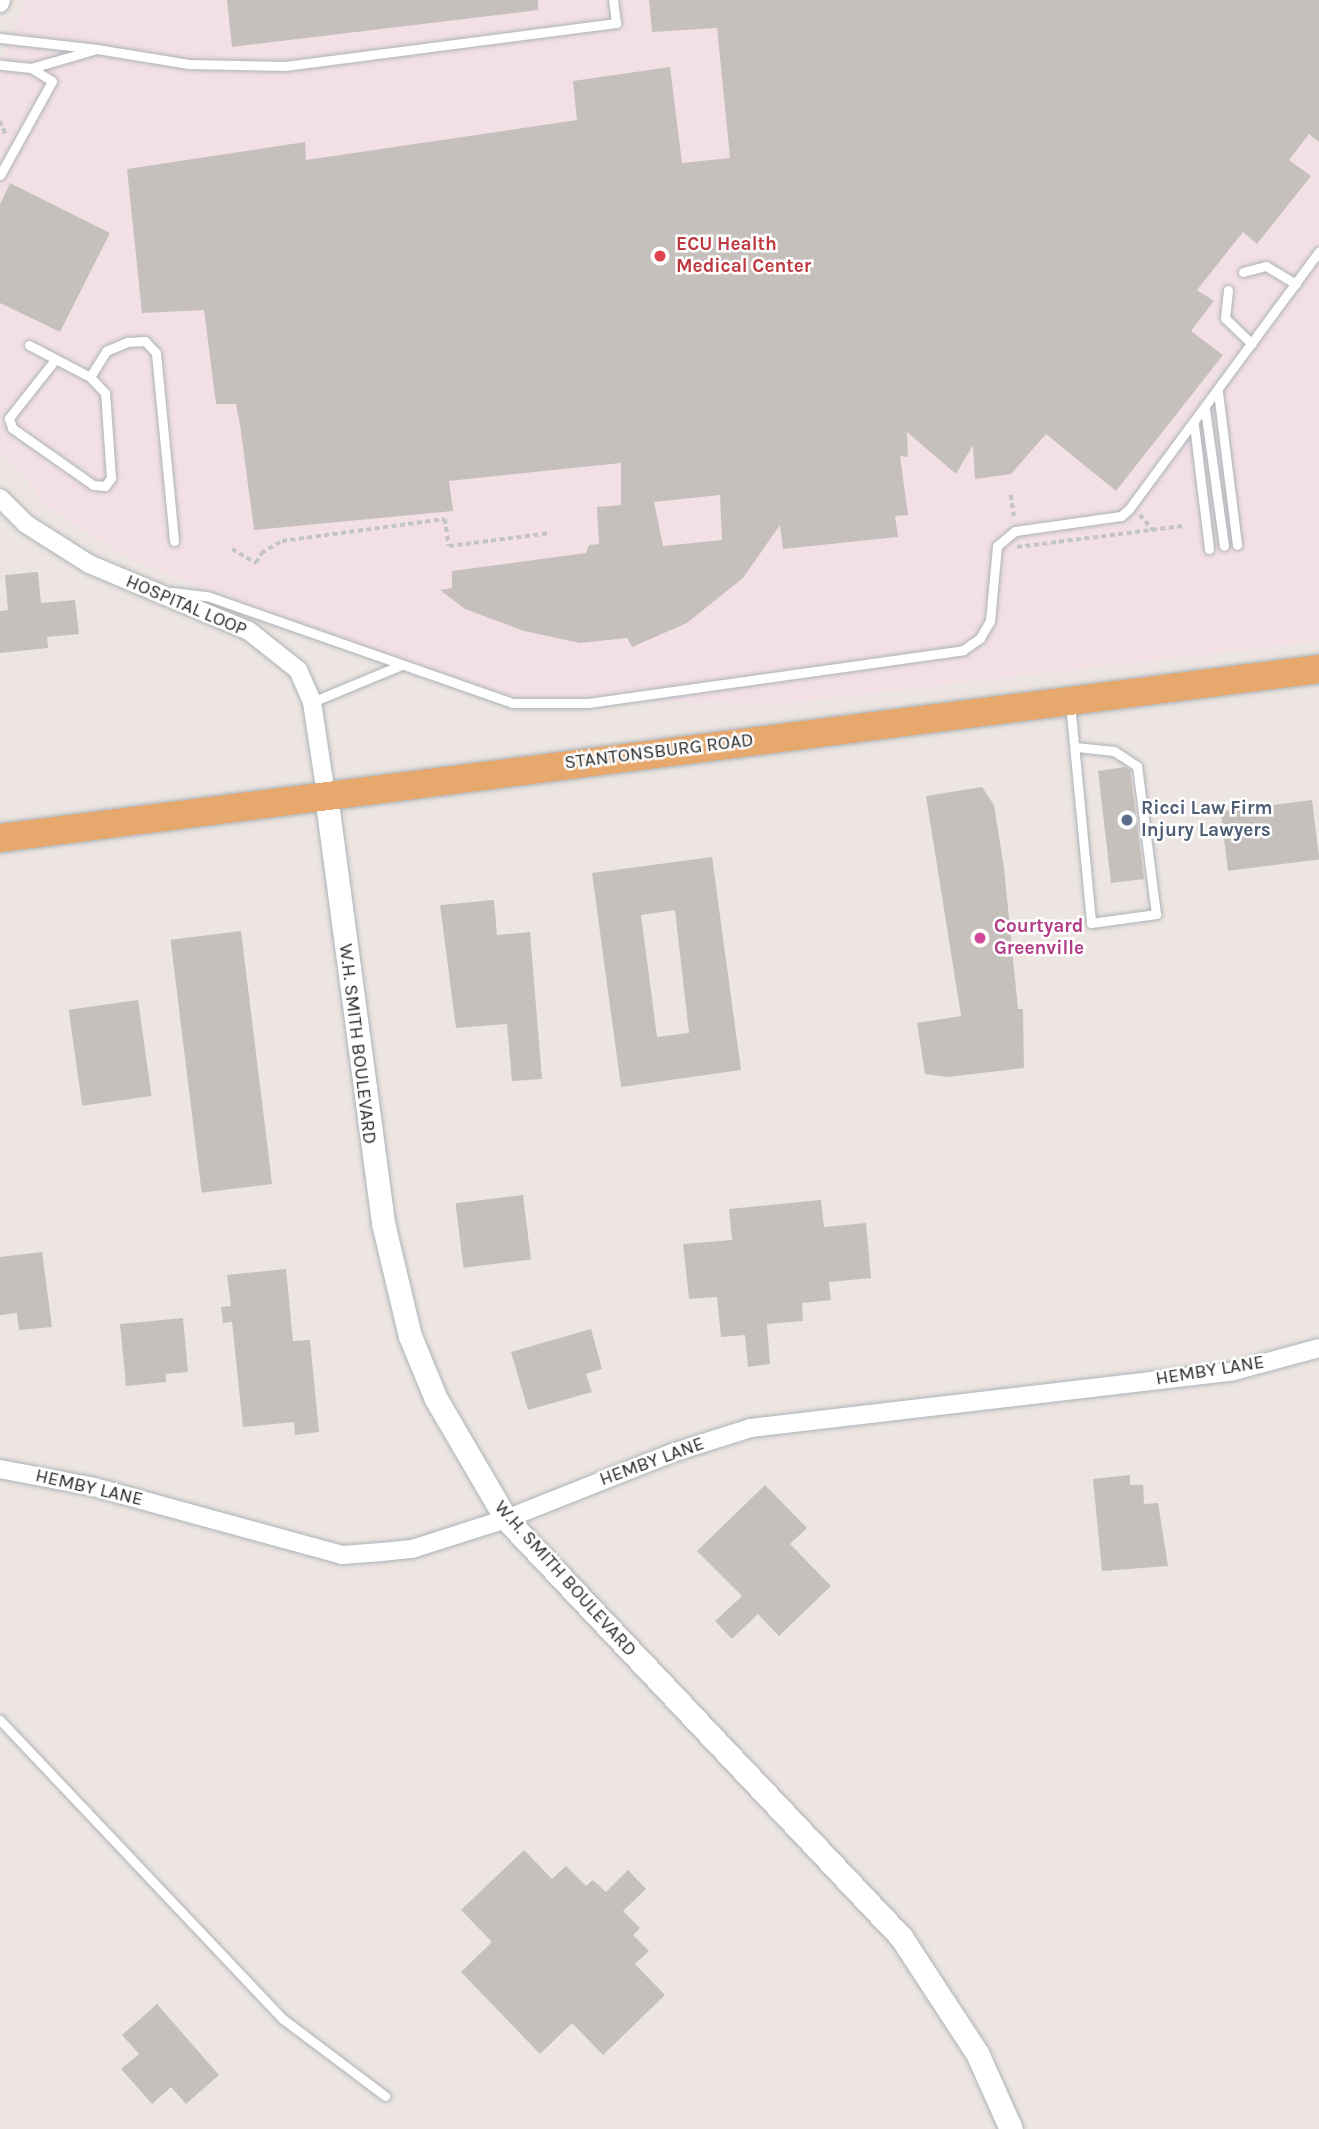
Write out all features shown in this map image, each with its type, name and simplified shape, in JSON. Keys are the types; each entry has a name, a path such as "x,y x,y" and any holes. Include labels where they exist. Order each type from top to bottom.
{"main road":[{"name":"STANTONSBURG ROAD","path":"0,838 1319,669"}],"street":[{"name":"HOSPITAL LOOP","path":"0,498 26,524 89,564 249,631 298,670 313,702 326,795"},
{"name":"W.H. SMITH BOULEVARD","path":"326,795 370,1151 410,1336 465,1455 506,1519 901,1937 977,2053 1011,2129"},
{"name":"HEMBY LANE","path":"0,1469 94,1488 342,1555 412,1549 506,1519 672,1452 751,1428 1234,1371 1319,1348"}],"lane":[{"path":"0,38 97,49 189,64 285,66 616,23 613,0"},
{"path":"0,65 31,68 97,49"},
{"path":"0,175 51,81 31,68"},
{"path":"144,589 207,596 399,666 512,703 553,705 963,650 980,638 990,621 998,546 1015,531 1121,516 1194,425 1319,251"},
{"path":"1243,272 1266,266 1296,284"},
{"path":"1228,290 1225,318 1252,344"},
{"path":"90,377 106,351 127,342 145,341 156,353 174,541"},
{"path":"29,345 54,361 90,377 105,393 111,478 105,486 93,485 12,428 9,418 54,361"},
{"path":"1218,392 1237,544"},
{"path":"1205,409 1224,547"},
{"path":"1194,425 1209,549"},
{"path":"313,702 399,666"},
{"path":"1070,700 1077,747 1072,760 1091,923 1156,914 1137,766 1114,751 1077,747"},
{"path":"0,1720 283,2019 385,2096"}],"path":[{"path":"0,121 9,142 15,130"},
{"path":"232,549 256,563 261,553 282,541 445,519 449,546 550,533"}],"shaded area":[{"name":"ECU Health Medical Center","path":"27,0 1319,0 1319,641 788,703 502,699 129,559 48,507 0,450 0,61"}],"building":[{"path":"227,0 538,0 538,10 232,47"},
{"name":"ECU Health Medical Center","path":"649,0 1319,0 1319,142 1309,134 1289,160 1311,176 1257,244 1243,232 1197,290 1214,301 1191,331 1223,355 1116,491 1046,434 1011,474 975,479 973,445 956,474 907,432 908,457 900,456 908,515 895,516 898,537 783,549 780,525 743,578 687,623 632,647 627,638 580,643 524,631 465,609 440,590 452,588 452,571 586,553 589,545 599,544 597,507 621,505 621,463 449,481 453,511 254,530 236,404 216,404 204,310 142,313 127,169 305,142 306,160 577,120 573,81 670,67 682,163 730,158 717,28 652,32","holes":["720,495 722,540 663,546 654,502"]},
{"path":"10,183 110,233 60,332 0,303 0,204"},
{"path":"38,572 41,603 75,600 79,634 47,637 48,648 0,653 0,611 8,610 5,575"},
{"path":"1125,767 1130,770 1144,879 1111,883 1098,771"},
{"name":"Courtyard Greenville","path":"982,787 994,805 1004,868 1018,1009 1023,1009 1024,1068 947,1077 925,1074 917,1023 961,1016 926,796"},
{"path":"1312,800 1319,860 1228,871 1221,811"},
{"path":"712,857 741,1070 621,1087 592,873","holes":["675,910 689,1033 657,1037 641,915"]},
{"path":"494,900 497,935 530,932 542,1079 512,1081 507,1024 456,1028 440,905"},
{"path":"241,931 272,1184 202,1193 171,940"},
{"path":"138,1000 151,1096 82,1106 69,1010"},
{"path":"523,1195 531,1260 463,1268 456,1203"},
{"path":"821,1200 824,1227 866,1223 871,1278 829,1282 831,1300 802,1303 803,1321 767,1324 770,1364 748,1367 745,1335 721,1337 717,1297 689,1299 683,1244 732,1240 729,1209"},
{"path":"42,1252 52,1327 19,1330 17,1313 0,1315 0,1257"},
{"path":"286,1269 293,1341 310,1340 319,1432 295,1435 294,1422 243,1427 232,1322 223,1323 221,1307 231,1306 227,1275"},
{"path":"183,1318 188,1372 166,1374 166,1382 126,1386 120,1324"},
{"path":"591,1329 602,1369 586,1374 592,1392 528,1410 511,1352"},
{"path":"1130,1475 1130,1485 1143,1485 1144,1504 1158,1503 1168,1566 1102,1571 1093,1479"},
{"path":"765,1485 807,1528 790,1544 831,1586 779,1636 758,1614 732,1639 715,1621 742,1596 697,1551"},
{"path":"524,1850 552,1879 566,1866 586,1886 593,1880 606,1892 628,1870 646,1889 623,1911 640,1928 633,1935 649,1951 635,1964 665,1995 603,2055 572,2023 540,2054 461,1972 492,1942 461,1910"},
{"path":"157,2004 219,2075 186,2104 171,2087 152,2104 121,2069 139,2054 122,2035"}],"place":[{"name":"ECU Health Medical Center","path":"660,256"},
{"name":"Ricci Law Firm Injury Lawyers","path":"1127,820"},
{"name":"Courtyard Greenville","path":"980,938"}]}
